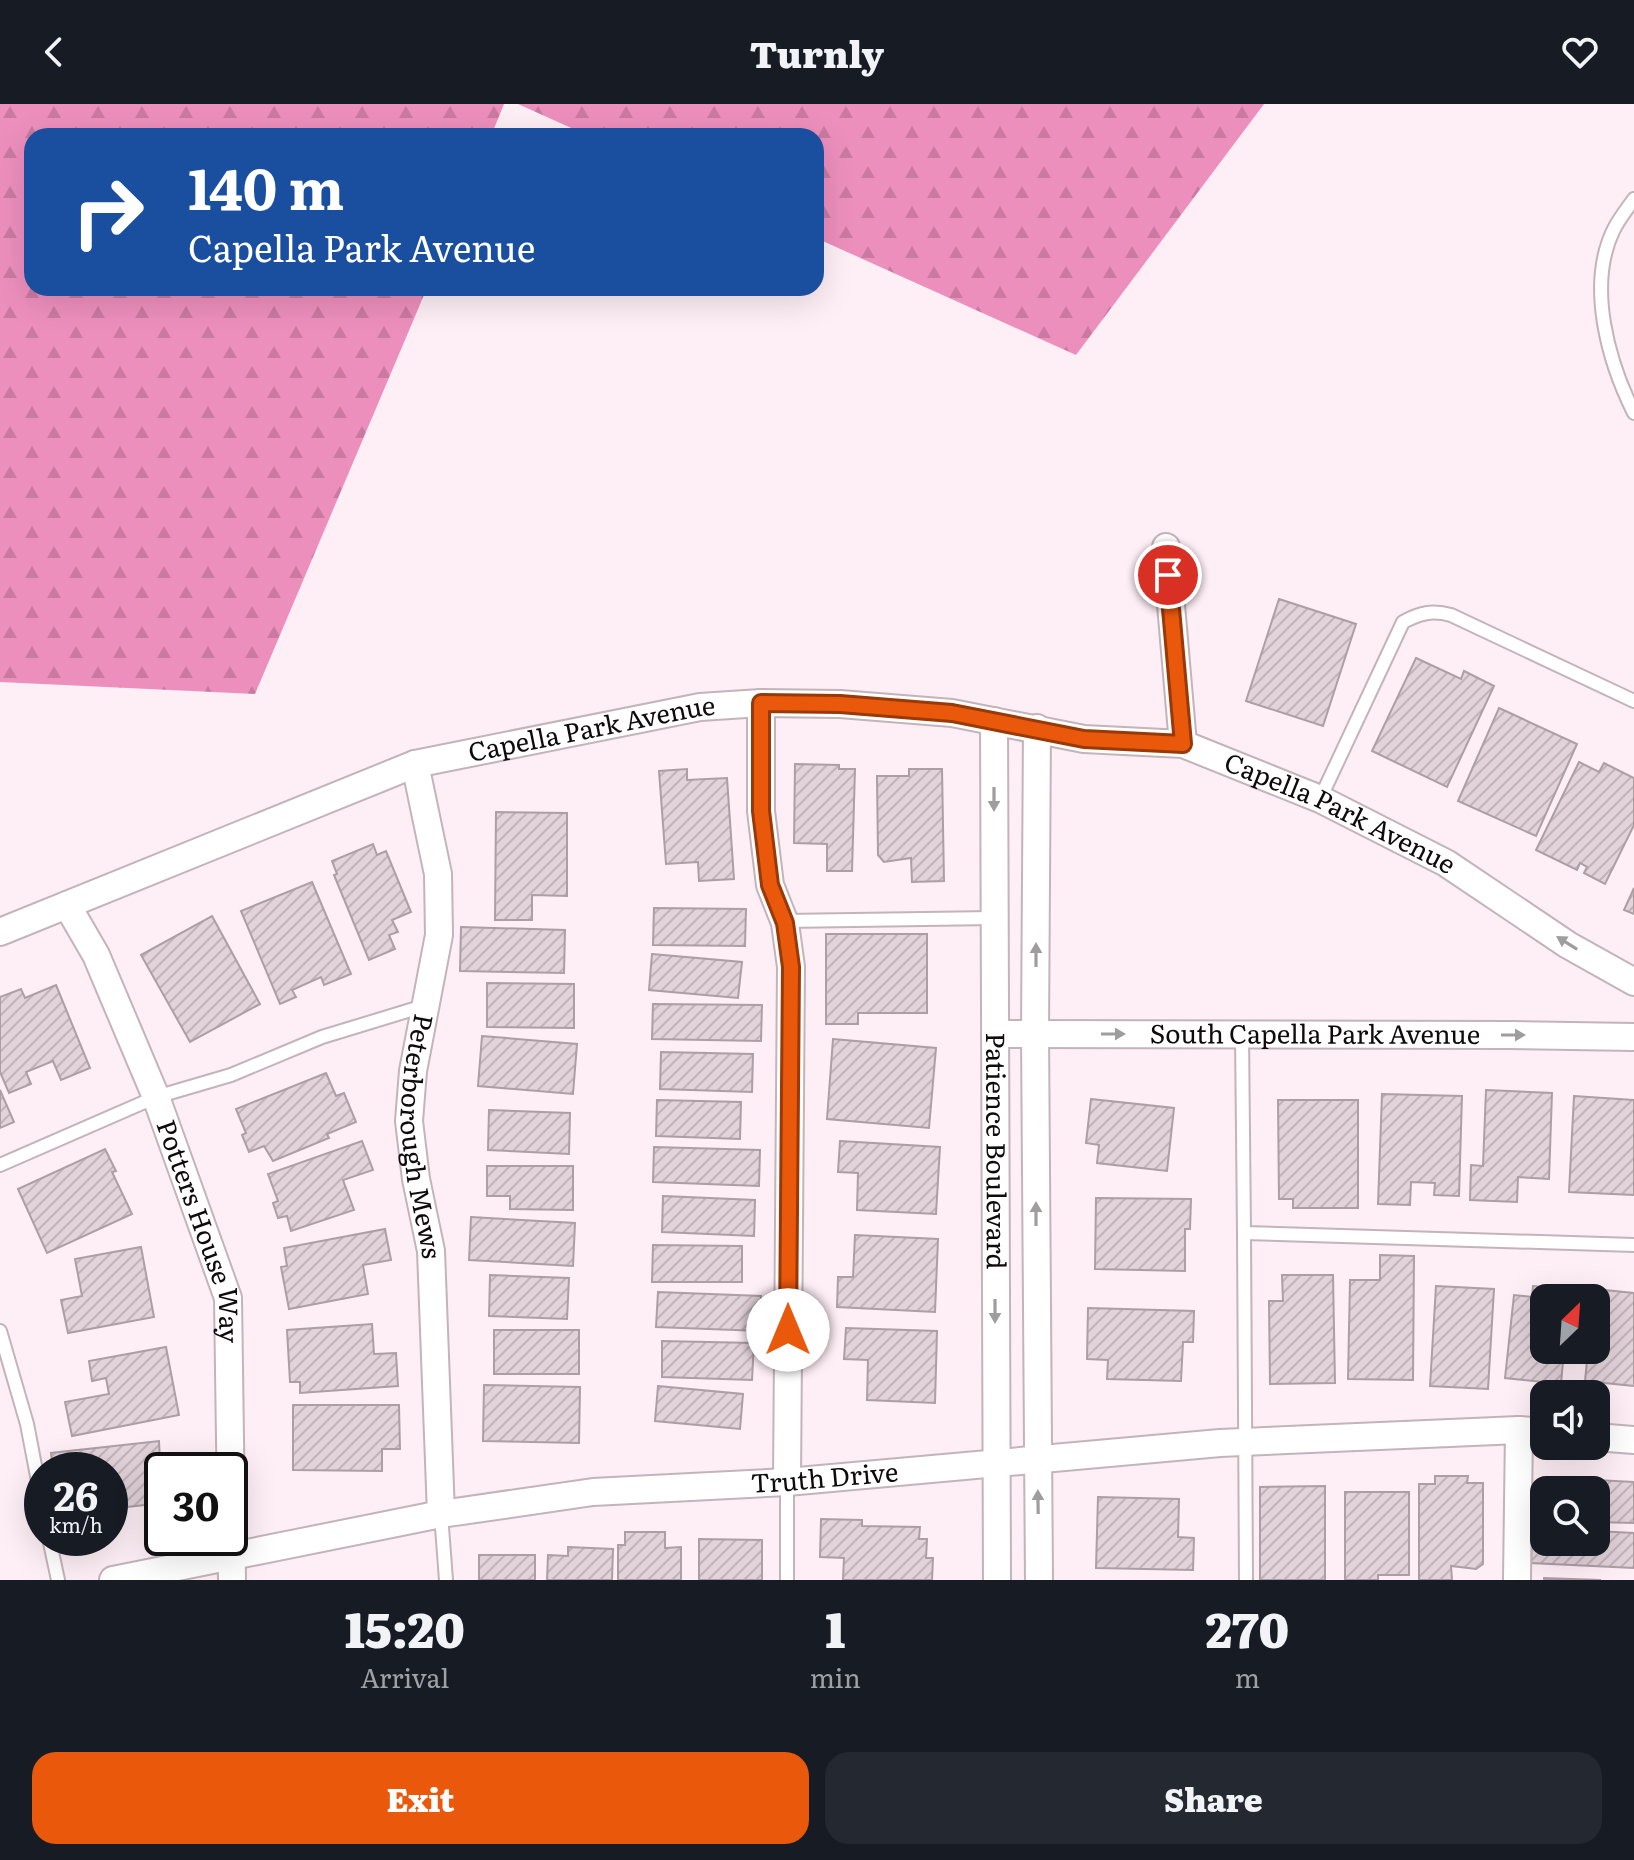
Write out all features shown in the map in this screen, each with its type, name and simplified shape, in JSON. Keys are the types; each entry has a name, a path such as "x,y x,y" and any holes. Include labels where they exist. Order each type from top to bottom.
{"street":[{"path":"1166,547 1183,744"},
{"path":"761,703 761,811 770,885 784,921 791,967 787,1482"},
{"name":"Capella Park Avenue","path":"0,932 415,764 700,707 761,703 840,704 952,713 1084,739 1183,744 1320,799 1446,863 1568,945 1634,982"},
{"name":"Patience Boulevard","path":"994,721 997,1580"},
{"name":"Patience Boulevard","path":"1037,728 1035,1033 1039,1580"},
{"name":"Peterborough Mews","path":"415,764 438,874 439,935 413,1071 409,1121 416,1179 431,1251 441,1514"},
{"name":"Potters House Way","path":"67,905 96,955 156,1097 228,1298 232,1568"},
{"name":"South Capella Park Avenue","path":"995,1034 1634,1037"},
{"name":"Truth Drive","path":"113,1580 232,1568 441,1514 593,1492 787,1482 1246,1441 1530,1431"},
{"path":"1610,1438 1634,1440"},
{"path":"1517,1580 1530,1451"}],"lane":[{"path":"1634,199 1613,230 1602,265 1599,299 1608,342 1634,413"},
{"path":"1320,799 1403,622 1418,614 1434,611 1451,615 1634,701"},
{"path":"784,921 994,918"},
{"path":"0,1165 156,1097 231,1075 322,1037 427,1005"},
{"path":"1242,1034 1246,1580"},
{"path":"1244,1233 1634,1245"},
{"path":"0,1331 32,1452"},
{"path":"787,1482 787,1580"},
{"path":"441,1514 446,1580"},
{"path":"53,1556 58,1580"}],"green space":[{"path":"0,104 504,104 494,128 24,128 24,296 424,296 255,694 0,682"},
{"path":"518,104 1264,104 1076,355 824,242 824,128 571,128"}],"building":[{"path":"1279,599 1356,624 1323,726 1246,701"},
{"path":"1416,658 1461,679 1464,671 1494,686 1447,787 1372,751"},
{"path":"1499,708 1577,744 1536,836 1458,801"},
{"path":"1579,762 1599,772 1604,763 1634,778 1634,825 1605,884 1584,873 1587,867 1580,863 1577,870 1536,850"},
{"path":"795,764 839,765 839,769 855,769 852,871 827,871 827,844 794,843"},
{"path":"687,769 687,780 727,778 734,879 699,881 698,862 666,864 659,771"},
{"path":"909,769 942,769 944,881 912,882 911,858 884,862 878,855 877,776 909,776"},
{"path":"496,812 567,813 567,896 532,895 532,920 495,920"},
{"path":"373,844 377,855 386,851 411,912 392,920 398,932 389,935 395,949 369,960 334,875 337,874 332,861"},
{"path":"312,882 351,974 324,985 321,977 292,990 296,997 280,1004 241,911"},
{"path":"1634,888 1634,914 1624,910"},
{"path":"654,908 746,909 745,946 653,945"},
{"path":"212,916 260,1004 190,1042 141,955"},
{"path":"461,927 565,930 564,973 460,971"},
{"path":"826,934 927,934 927,1013 858,1013 858,1024 826,1024"},
{"path":"652,954 742,962 738,998 649,990"},
{"path":"487,983 574,984 574,1028 487,1027"},
{"path":"56,985 90,1068 61,1080 53,1061 26,1072 31,1084 9,1093 0,1072 0,997 21,989 25,998"},
{"path":"653,1004 762,1005 761,1041 652,1039"},
{"path":"482,1036 577,1044 573,1094 478,1086"},
{"path":"833,1039 936,1048 929,1128 827,1119"},
{"path":"661,1052 753,1054 752,1092 660,1089"},
{"path":"326,1073 336,1096 344,1093 356,1122 327,1134 329,1138 273,1161 264,1146 249,1152 242,1135 246,1133 236,1109"},
{"path":"0,1090 14,1122 0,1128"},
{"path":"1486,1090 1552,1093 1549,1179 1518,1177 1517,1202 1470,1200 1471,1165 1483,1166"},
{"path":"1382,1094 1462,1096 1459,1196 1434,1195 1435,1183 1411,1182 1410,1205 1378,1204"},
{"path":"1574,1096 1634,1100 1634,1195 1569,1192"},
{"path":"1091,1099 1174,1108 1167,1171 1097,1163 1099,1145 1086,1143"},
{"path":"657,1100 741,1102 740,1139 656,1136"},
{"path":"1278,1100 1358,1100 1358,1208 1293,1208 1293,1199 1279,1199"},
{"path":"489,1110 570,1113 569,1154 488,1150"},
{"path":"362,1141 373,1170 343,1180 354,1210 291,1231 287,1216 278,1218 273,1203 278,1201 268,1174"},
{"path":"840,1141 940,1147 936,1214 857,1210 858,1173 838,1172"},
{"path":"654,1147 760,1150 759,1186 653,1182"},
{"path":"105,1149 132,1214 47,1253 18,1189"},
{"path":"487,1166 573,1166 573,1210 510,1209 510,1196 487,1196"},
{"path":"663,1196 755,1200 754,1236 662,1232"},
{"path":"1096,1198 1191,1199 1190,1229 1185,1229 1185,1271 1095,1269"},
{"path":"471,1217 575,1223 573,1266 469,1260"},
{"path":"385,1229 391,1260 363,1265 368,1294 289,1309 281,1267 287,1266 284,1248"},
{"path":"855,1235 938,1239 935,1312 837,1307 838,1277 853,1277"},
{"path":"653,1245 742,1246 742,1282 652,1282"},
{"path":"141,1247 154,1317 68,1333 61,1300 82,1296 75,1259"},
{"path":"1380,1255 1414,1256 1413,1380 1348,1379 1350,1280 1380,1280"},
{"path":"490,1275 569,1278 567,1319 489,1316"},
{"path":"1282,1275 1333,1275 1335,1383 1270,1384 1269,1301 1283,1301"},
{"path":"1436,1286 1494,1289 1488,1389 1430,1386"},
{"path":"1610,1291 1634,1293 1634,1386 1610,1384 1610,1380 1585,1380 1587,1364 1610,1364"},
{"path":"658,1292 761,1296 760,1331 656,1327"},
{"path":"1514,1295 1530,1297 1530,1364 1563,1364 1561,1380 1505,1378"},
{"path":"1088,1308 1194,1311 1193,1342 1183,1342 1181,1381 1107,1379 1108,1360 1087,1359"},
{"path":"372,1324 374,1354 396,1353 398,1386 300,1393 300,1382 290,1382 287,1330"},
{"path":"846,1328 937,1331 935,1403 867,1400 868,1360 844,1359"},
{"path":"494,1330 579,1330 579,1374 494,1374"},
{"path":"662,1341 754,1343 752,1380 662,1377"},
{"path":"166,1347 179,1415 72,1436 65,1402 109,1394 106,1378 92,1381 89,1361"},
{"path":"484,1385 580,1387 579,1443 483,1441"},
{"path":"658,1386 743,1394 740,1429 655,1421"},
{"path":"293,1405 399,1405 400,1449 382,1449 382,1471 293,1470"},
{"path":"159,1441 160,1452 144,1452 144,1505 128,1507 128,1452 60,1452"},
{"path":"1435,1476 1468,1476 1467,1483 1483,1483 1483,1564 1476,1569 1451,1566 1452,1580 1419,1580 1419,1484 1435,1484"},
{"path":"1610,1481 1634,1482 1634,1523 1610,1522"},
{"path":"1325,1486 1325,1580 1260,1580 1260,1487"},
{"path":"1345,1492 1409,1492 1409,1575 1378,1575 1378,1580 1345,1580"},
{"path":"1098,1497 1179,1499 1178,1537 1194,1538 1193,1570 1096,1568"},
{"path":"821,1519 862,1520 862,1526 920,1527 919,1539 927,1539 926,1558 933,1558 932,1580 843,1580 844,1558 820,1557"},
{"path":"625,1532 665,1532 665,1548 681,1547 681,1580 618,1580 618,1545 625,1545"},
{"path":"1610,1532 1634,1533 1634,1568 1531,1563 1531,1556 1610,1556"},
{"path":"699,1539 762,1540 762,1580 699,1580"},
{"path":"568,1547 613,1549 612,1580 547,1580 548,1555 568,1556"},
{"path":"479,1555 535,1555 535,1580 479,1580"},
{"path":"1544,1578 1601,1580 1544,1580"}],"route":[{"path":"788,1330 791,967 785,923 770,885 761,811 761,703 840,704 952,713 1084,739 1183,744 1168,575"}]}
